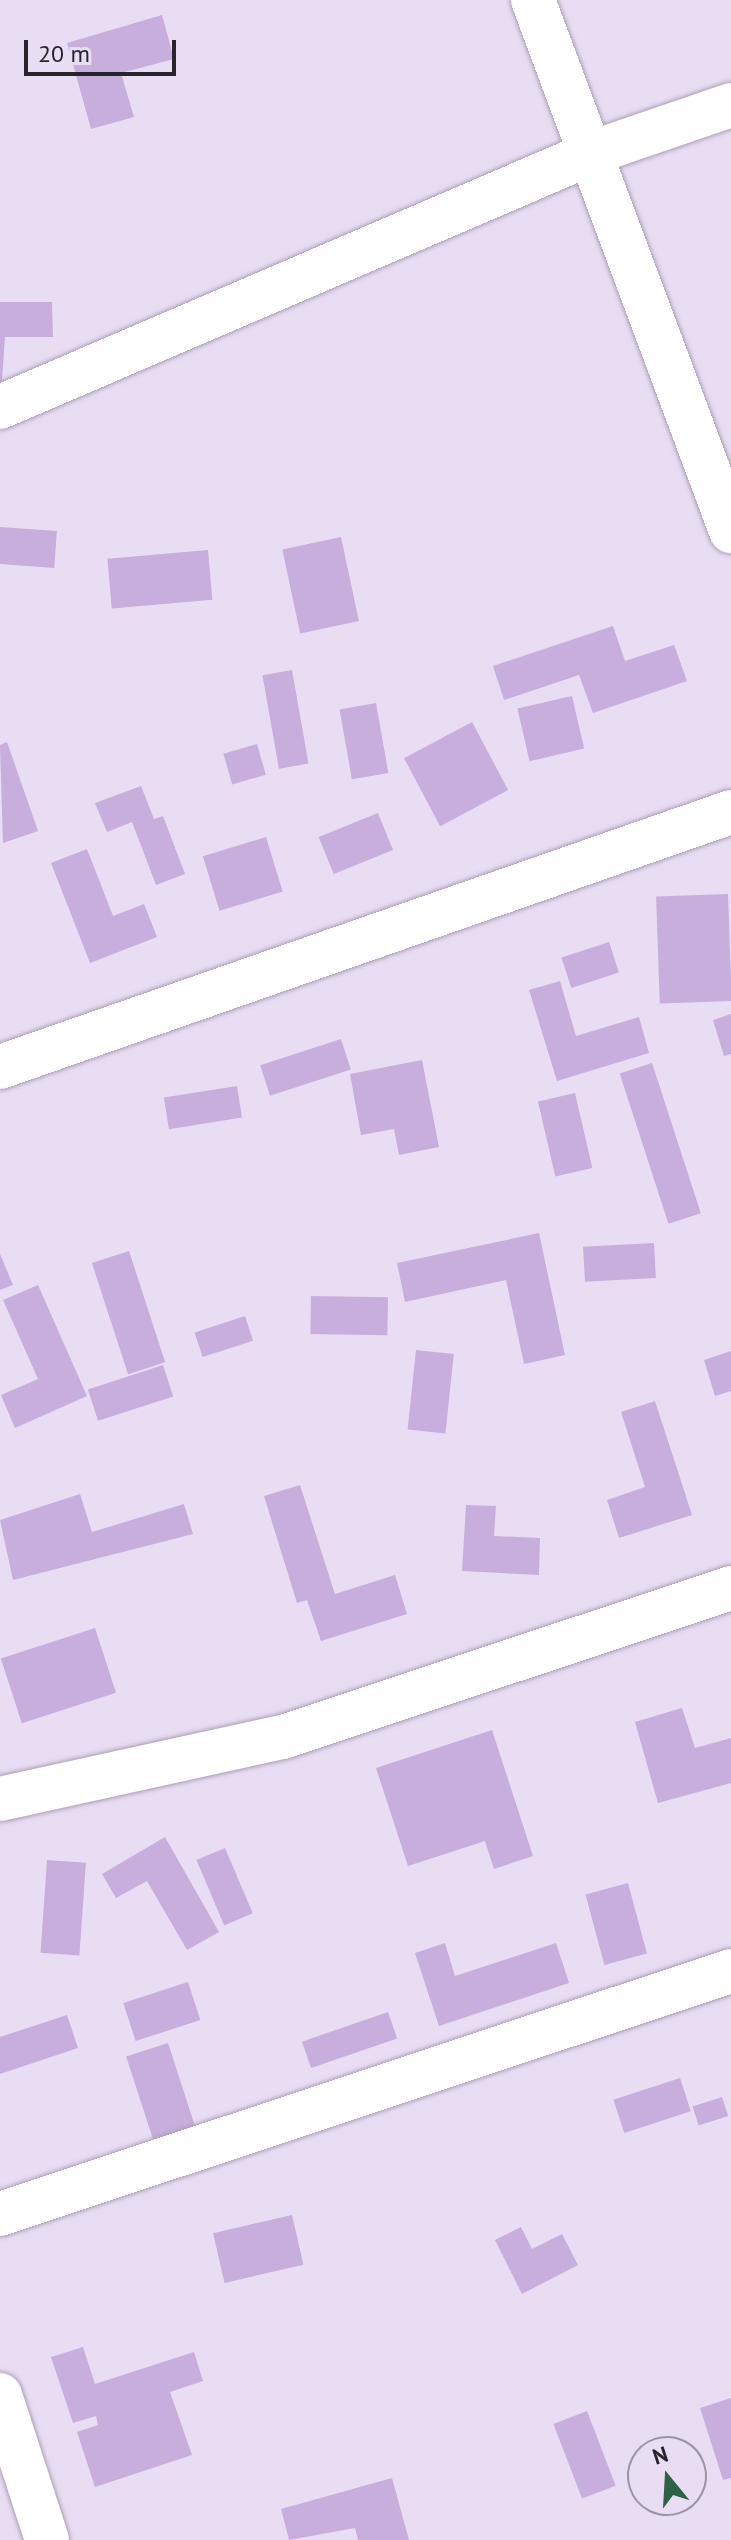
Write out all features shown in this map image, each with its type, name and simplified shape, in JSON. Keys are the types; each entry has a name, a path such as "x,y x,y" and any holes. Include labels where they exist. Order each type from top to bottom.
{"street":[{"path":"533,0 594,152 731,531"},
{"path":"0,407 594,152 731,105"},
{"path":"0,1067 731,812"},
{"path":"0,1799 283,1737 731,1588"},
{"path":"0,2214 731,1971"},
{"path":"0,2395 47,2540"}],"building":[{"path":"162,15 174,59 121,73 134,117 91,129 67,43"},
{"path":"0,302 52,302 53,337 5,337 0,409"},
{"path":"0,527 57,531 54,568 0,564"},
{"path":"341,537 359,621 300,634 282,549"},
{"path":"208,550 212,600 112,609 107,559"},
{"path":"613,626 625,661 674,645 687,681 593,713 579,675 504,700 493,666"},
{"path":"292,670 308,764 279,769 262,675"},
{"path":"572,696 584,749 530,761 517,709"},
{"path":"376,703 388,773 352,779 340,709"},
{"path":"472,722 508,790 440,826 404,758"},
{"path":"7,742 38,831 3,843 0,745"},
{"path":"257,744 266,775 232,784 223,754"},
{"path":"141,786 154,819 163,816 185,874 156,885 132,822 107,832 95,803"},
{"path":"378,813 393,850 334,874 319,837"},
{"path":"266,837 283,892 220,911 203,856"},
{"path":"87,849 113,916 144,904 157,937 90,963 51,863"},
{"path":"728,894 731,1001 660,1003 656,897"},
{"path":"609,942 619,972 571,988 561,957"},
{"path":"560,981 576,1036 639,1017 649,1053 557,1081 529,990"},
{"path":"731,1014 731,1054 724,1056 713,1020"},
{"path":"341,1039 351,1069 270,1096 260,1065"},
{"path":"422,1060 439,1147 399,1155 394,1129 361,1135 350,1074"},
{"path":"652,1063 701,1213 668,1224 620,1074"},
{"path":"237,1086 242,1118 169,1129 164,1098"},
{"path":"575,1093 592,1168 555,1177 538,1102"},
{"path":"539,1233 565,1355 524,1364 506,1280 405,1302 397,1263"},
{"path":"654,1243 656,1278 585,1282 583,1247"},
{"path":"129,1251 165,1362 128,1374 92,1263"},
{"path":"0,1254 13,1285 0,1290"},
{"path":"38,1285 87,1396 15,1428 1,1395 38,1379 3,1300"},
{"path":"311,1296 388,1297 387,1335 310,1334"},
{"path":"245,1316 253,1341 203,1357 195,1332"},
{"path":"416,1350 454,1354 445,1434 408,1430"},
{"path":"731,1351 731,1391 715,1396 704,1360"},
{"path":"163,1365 173,1396 98,1421 88,1389"},
{"path":"655,1401 692,1515 619,1538 607,1500 645,1487 621,1412"},
{"path":"300,1485 335,1594 395,1575 407,1614 321,1641 307,1600 297,1603 264,1496"},
{"path":"80,1494 92,1532 184,1504 193,1534 13,1580 0,1520"},
{"path":"466,1505 496,1506 494,1536 540,1538 539,1575 462,1571"},
{"path":"95,1628 116,1693 22,1723 1,1659"},
{"path":"682,1708 695,1748 731,1738 731,1783 658,1803 635,1722"},
{"path":"492,1730 533,1856 494,1869 485,1841 408,1866 376,1768"},
{"path":"165,1837 219,1932 187,1950 147,1881 116,1898 102,1874"},
{"path":"225,1848 253,1913 224,1925 196,1860"},
{"path":"47,1860 86,1863 79,1955 41,1953"},
{"path":"628,1883 647,1954 604,1965 585,1894"},
{"path":"445,1943 455,1976 556,1943 569,1983 439,2026 415,1953"},
{"path":"188,1982 200,2020 136,2041 123,2003"},
{"path":"388,2012 397,2038 311,2068 302,2042"},
{"path":"67,2015 78,2048 0,2074 0,2037"},
{"path":"168,2043 196,2128 154,2141 126,2057"},
{"path":"680,2078 691,2111 624,2133 613,2100"},
{"path":"722,2097 728,2116 699,2126 693,2107"},
{"path":"292,2215 303,2265 225,2283 213,2233"},
{"path":"521,2227 532,2249 562,2234 578,2265 522,2294 495,2240"},
{"path":"83,2347 95,2384 194,2352 203,2381 170,2392 192,2455 95,2487 77,2432 98,2425 96,2416 73,2423 51,2357"},
{"path":"731,2398 731,2478 723,2480 700,2408"},
{"path":"587,2411 616,2486 582,2499 553,2424"},
{"path":"392,2478 409,2540 358,2540 355,2528 289,2540 281,2509"}]}
